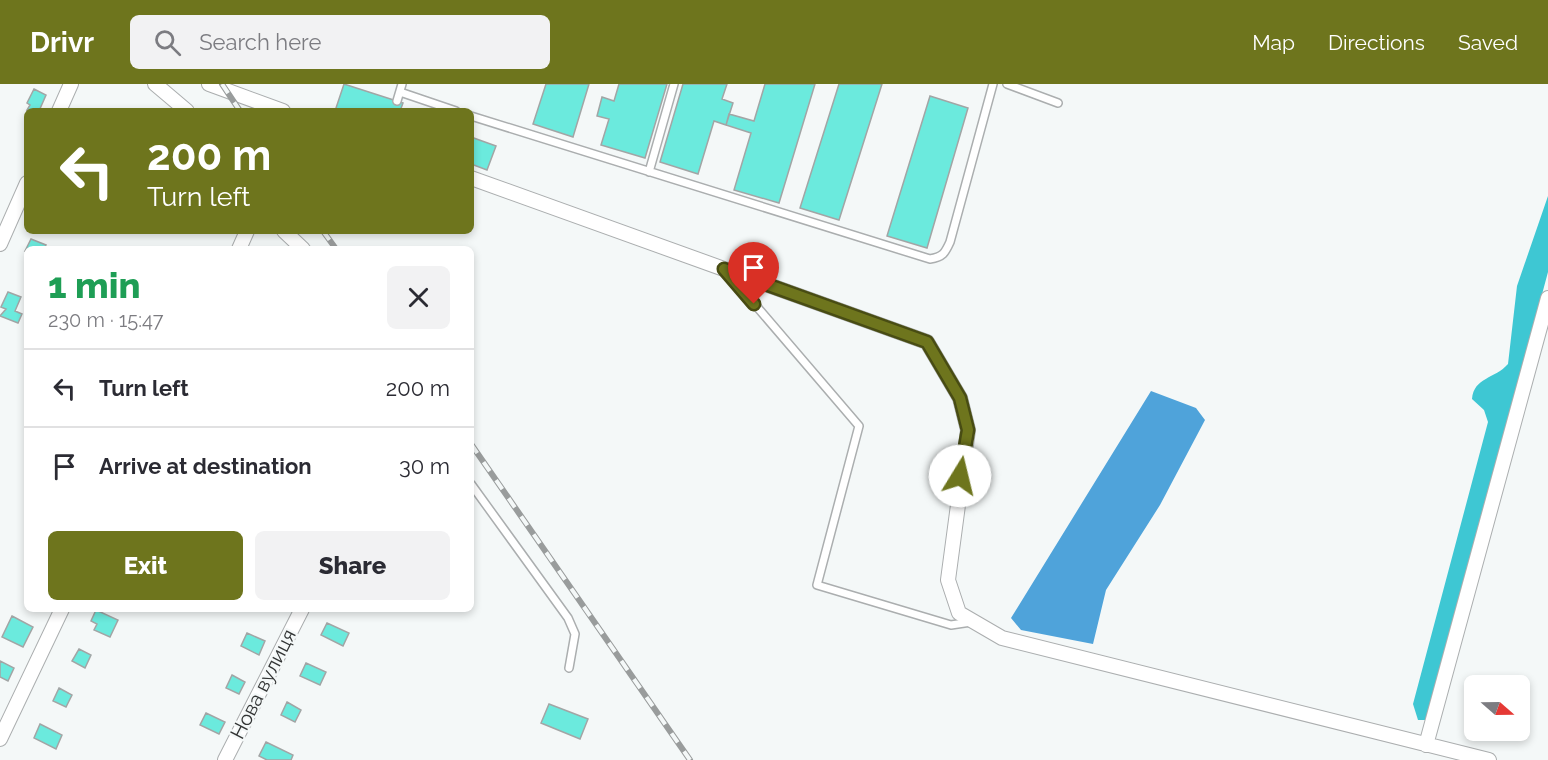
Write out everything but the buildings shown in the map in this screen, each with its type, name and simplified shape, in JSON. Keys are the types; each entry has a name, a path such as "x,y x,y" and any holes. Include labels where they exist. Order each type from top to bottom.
{"street":[{"path":"60,108 72,84"},
{"path":"155,84 183,108"},
{"path":"209,84 275,108"},
{"path":"474,179 927,342 960,398 968,430 948,580 959,613 974,622 1002,638 1489,760"},
{"path":"0,244 24,190"},
{"path":"287,234 300,246"},
{"path":"1426,745 1548,298"},
{"path":"0,740 7,706 60,612"},
{"name":"Нова вулиця","path":"225,760 300,612"}],"lane":[{"path":"649,172 674,84"},
{"path":"474,117 930,259 939,258 945,253 950,242 993,84"},
{"path":"1007,84 1058,103"},
{"path":"397,101 401,88 449,108"},
{"path":"724,269 859,426 817,585 951,625 974,622"},
{"path":"474,488 568,618 575,634 569,668"}],"shaded area":[{"path":"1548,196 1548,272 1430,712 1426,720 1418,720 1413,704 1488,422 1484,410 1472,399 1481,382 1508,364 1517,286"},
{"path":"1151,391 1196,408 1205,420 1160,505 1106,590 1093,644 1021,630 1011,618"}],"railway":[{"path":"222,84 238,108"},
{"path":"325,234 334,246"},
{"path":"474,448 690,760"}],"route":[{"path":"754,304 724,269 927,342 960,398 968,430 960,476"}]}
